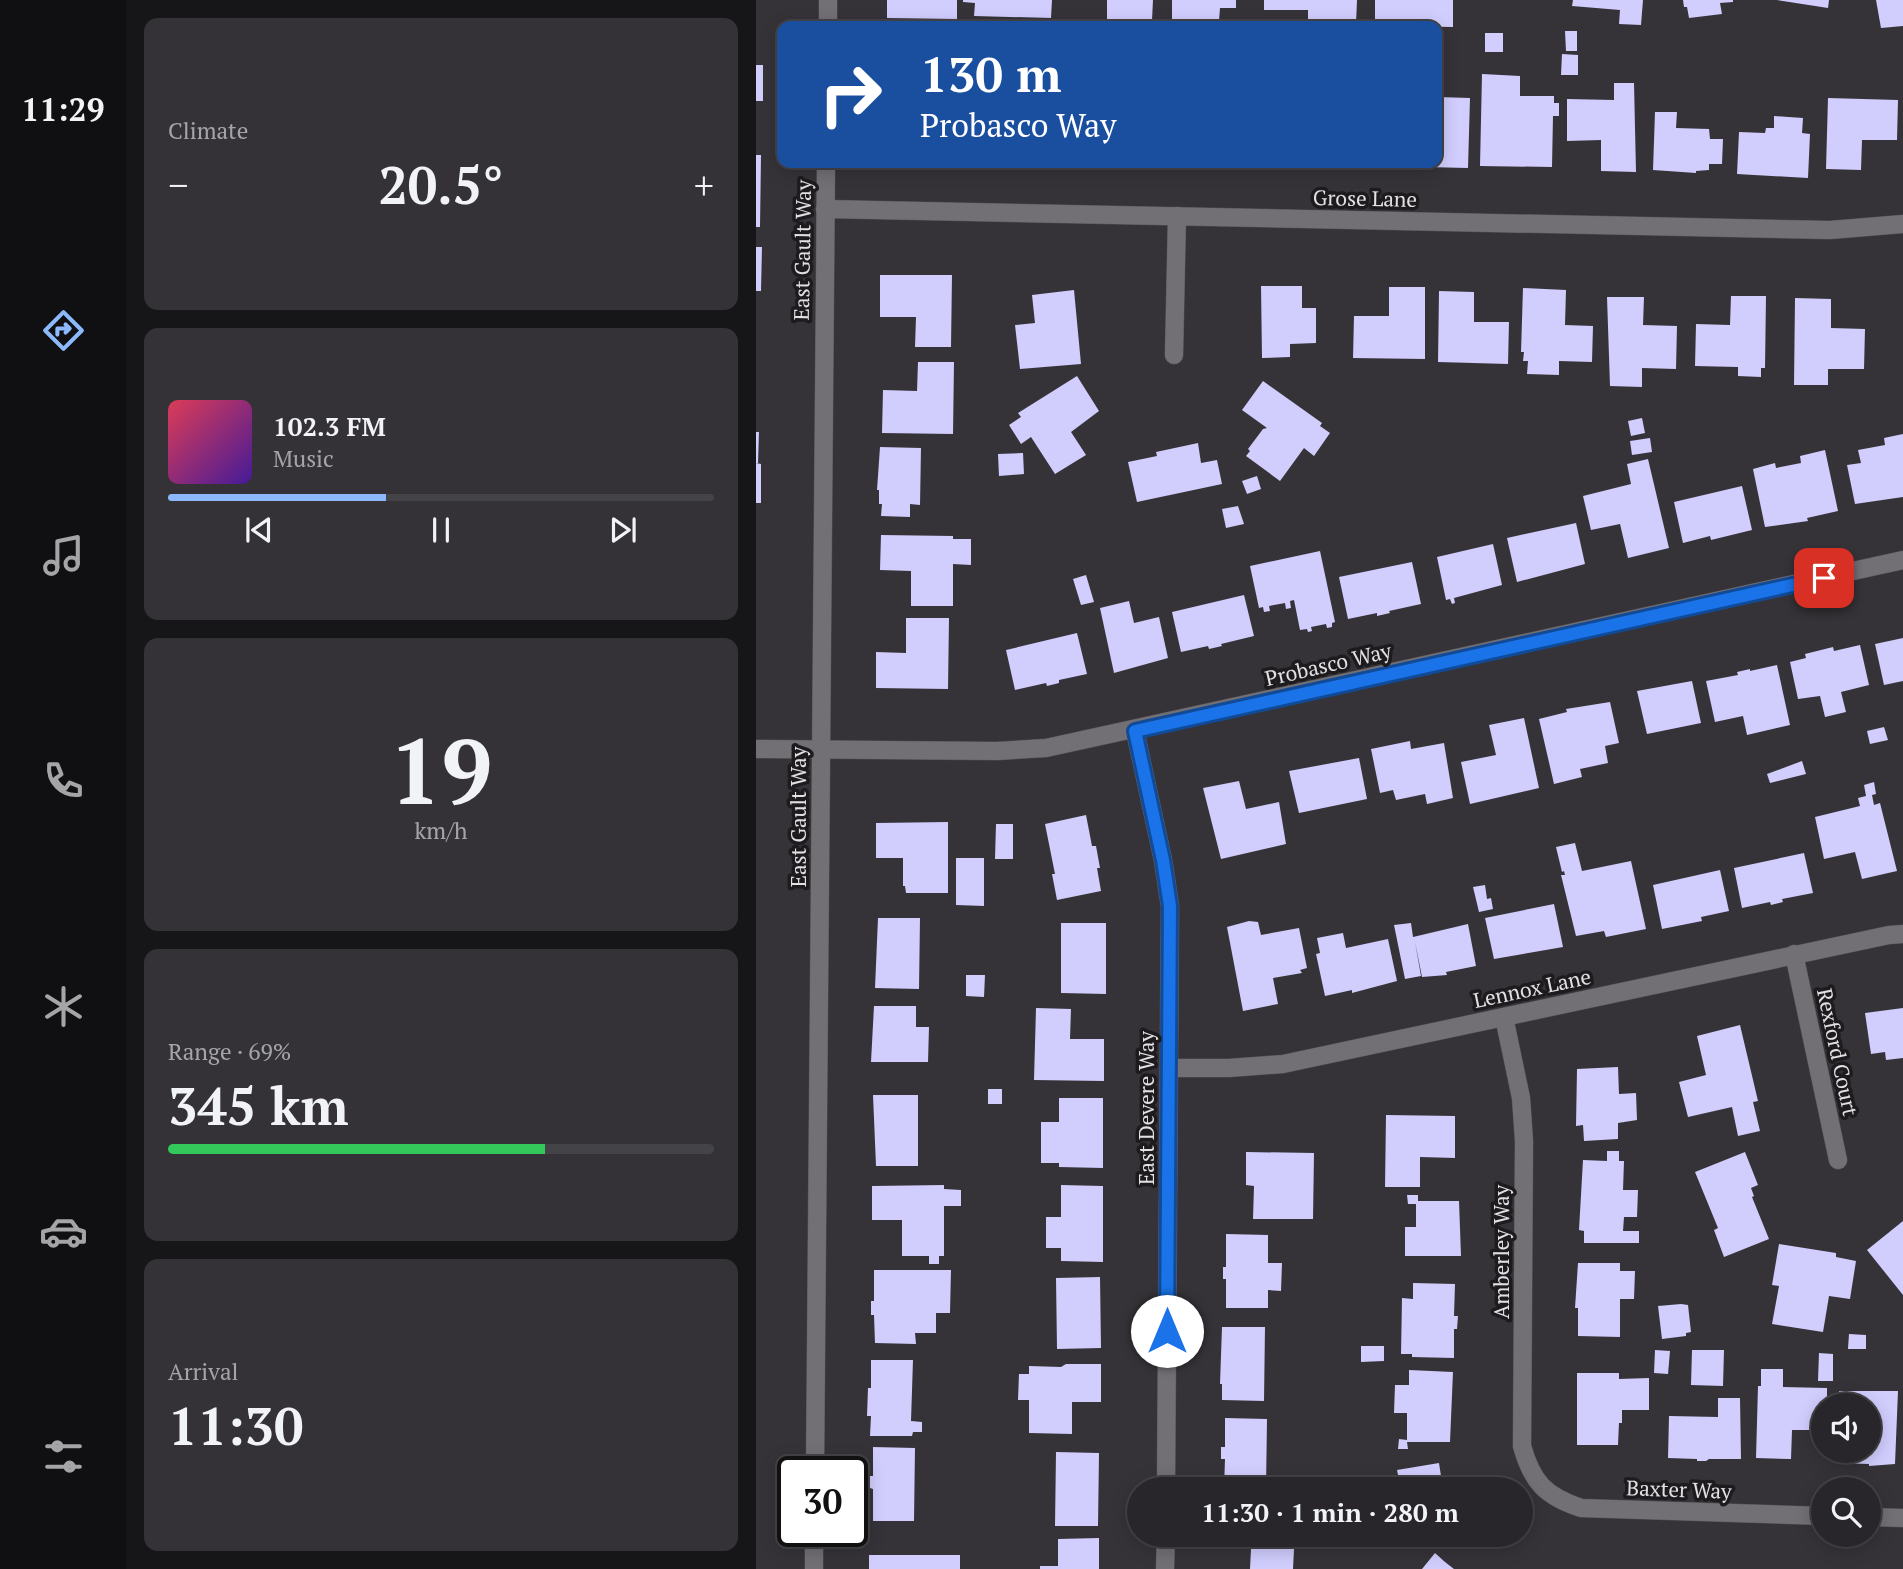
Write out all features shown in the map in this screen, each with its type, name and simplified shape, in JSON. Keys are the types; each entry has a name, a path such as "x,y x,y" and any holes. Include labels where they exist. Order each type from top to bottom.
{"street":[{"path":"828,0 828,21"},
{"name":"East Gault Way","path":"815,1456 826,168"},
{"name":"Grose Lane","path":"825,209 1830,230 1903,224"},
{"path":"1174,355 1177,216"},
{"name":"Probasco Way","path":"756,749 997,751 1046,748 1135,731 1903,560"},
{"name":"East Devere Way","path":"1135,731 1163,860 1170,906 1166,1477"},
{"name":"Lennox Lane","path":"1169,1068 1229,1068 1283,1064 1794,954 1903,934"},
{"name":"Rexford Court","path":"1794,954 1838,1160"},
{"name":"Amberley Way","path":"1504,1017 1521,1098 1524,1142 1522,1446 1528,1467 1539,1486"},
{"name":"Baxter Way","path":"1539,1486 1559,1501 1581,1508 1811,1516"},
{"path":"1881,1517 1903,1518"},
{"path":"814,1547 814,1569"},
{"path":"1165,1569 1166,1547"}],"building":[{"path":"887,0 957,0 957,19 887,18"},
{"path":"963,0 1052,0 1051,18 974,16 975,3"},
{"path":"1107,0 1153,0 1152,20 1107,19"},
{"path":"1172,0 1236,0 1236,8 1220,8 1219,21 1172,21"},
{"path":"1264,0 1357,0 1356,21 1308,21 1308,10 1264,10"},
{"path":"1375,0 1453,0 1453,27 1442,27 1442,21 1375,21"},
{"path":"1573,0 1643,0 1641,25 1619,24 1620,10 1572,6"},
{"path":"1683,0 1733,2 1720,3 1722,14 1689,18"},
{"path":"1777,0 1829,0 1828,8"},
{"path":"1876,0 1903,0 1903,26 1881,28"},
{"path":"1565,31 1577,31 1577,51 1566,51"},
{"path":"1485,33 1503,33 1503,52 1485,52"},
{"path":"1562,54 1578,55 1578,75 1561,75"},
{"path":"756,65 763,65 763,101 756,101"},
{"path":"1482,74 1520,76 1520,96 1554,96 1554,103 1559,103 1559,116 1553,116 1552,167 1480,166"},
{"path":"1614,83 1634,83 1636,172 1601,171 1601,140 1567,141 1567,99 1614,100"},
{"path":"1442,97 1470,98 1468,168 1442,167"},
{"path":"1828,98 1898,100 1897,140 1862,140 1861,170 1826,169"},
{"path":"1655,112 1677,112 1676,128 1709,129 1710,139 1723,139 1722,164 1709,164 1709,170 1696,173 1653,170"},
{"path":"1774,116 1803,118 1802,133 1810,134 1808,178 1737,174 1739,132 1765,133 1766,128 1774,128"},
{"path":"756,155 761,155 760,227 756,227"},
{"path":"756,247 762,247 761,291 756,291"},
{"path":"880,275 952,275 951,347 915,347 916,317 880,317"},
{"path":"1261,286 1302,286 1302,308 1316,308 1316,343 1290,344 1290,357 1262,358"},
{"path":"1389,287 1425,287 1425,359 1353,358 1354,316 1389,316"},
{"path":"1523,288 1566,290 1565,325 1593,326 1592,362 1559,361 1559,375 1527,374 1528,361 1523,361 1524,352 1521,352"},
{"path":"1074,290 1081,364 1020,369 1015,325 1035,323 1032,295"},
{"path":"1439,291 1474,292 1474,322 1509,322 1508,364 1438,362"},
{"path":"1731,296 1766,296 1765,368 1761,368 1761,377 1738,376 1738,367 1695,366 1696,324 1730,325"},
{"path":"1607,297 1644,297 1643,325 1677,326 1676,369 1642,368 1642,387 1610,386"},
{"path":"1795,298 1831,299 1831,328 1865,329 1864,369 1828,369 1828,385 1794,385"},
{"path":"918,362 954,362 953,434 882,433 883,390 917,391"},
{"path":"1077,376 1099,411 1071,432 1086,455 1055,474 1031,437 1021,444 1009,425 1021,417 1018,413"},
{"path":"1263,381 1322,423 1320,426 1330,433 1314,456 1304,448 1280,481 1246,456 1263,429 1267,428 1242,410"},
{"path":"1642,418 1645,433 1631,436 1628,421"},
{"path":"756,432 759,432 758,463 756,463"},
{"path":"1903,434 1903,497 1855,504 1847,465 1861,463 1858,450 1885,445 1884,438"},
{"path":"1650,438 1652,452 1632,455 1630,441"},
{"path":"1198,443 1201,463 1217,460 1222,484 1137,502 1128,462 1157,456 1156,452"},
{"path":"880,447 921,448 920,505 910,504 910,517 881,516 882,504 879,504 877,490"},
{"path":"1825,450 1838,511 1807,518 1808,521 1765,527 1753,469 1775,463 1776,468 1801,463 1800,456"},
{"path":"1023,453 1024,474 999,476 998,454"},
{"path":"1648,459 1669,548 1628,558 1620,524 1591,530 1583,496 1631,484 1627,464"},
{"path":"756,463 761,464 761,503 756,503"},
{"path":"1257,476 1261,489 1247,494 1242,481"},
{"path":"1742,486 1752,530 1711,540 1710,536 1683,543 1674,502"},
{"path":"1238,506 1244,524 1226,528 1222,509"},
{"path":"1576,523 1585,564 1517,582 1507,538"},
{"path":"881,535 953,536 953,539 971,539 971,565 953,564 953,606 911,606 911,571 880,570"},
{"path":"1493,544 1502,585 1454,598 1455,603 1452,604 1450,599 1446,600 1437,557"},
{"path":"1320,551 1335,622 1332,627 1327,628 1326,624 1311,627 1312,631 1308,632 1307,629 1300,630 1294,600 1290,601 1291,608 1286,609 1285,603 1269,606 1270,611 1264,612 1263,607 1259,608 1250,566"},
{"path":"1412,562 1421,604 1377,616 1377,613 1348,619 1339,577"},
{"path":"1086,575 1094,602 1081,605 1073,579"},
{"path":"1244,595 1254,636 1209,649 1208,646 1181,652 1172,612"},
{"path":"1129,601 1134,623 1159,617 1168,658 1114,673 1100,608"},
{"path":"906,618 949,618 948,689 876,688 876,652 906,653"},
{"path":"1077,633 1087,674 1059,680 1059,683 1047,686 1046,683 1015,690 1006,650"},
{"path":"1903,638 1903,681 1884,685 1875,644"},
{"path":"1860,645 1869,685 1841,692 1846,712 1825,717 1820,696 1798,699 1790,662 1806,658 1805,654 1833,647 1834,651"},
{"path":"1777,665 1790,725 1747,735 1743,716 1715,722 1706,681"},
{"path":"1692,681 1701,723 1647,734 1637,691"},
{"path":"1610,702 1619,743 1605,746 1608,763 1580,769 1582,777 1554,784 1539,719 1567,712 1566,709"},
{"path":"1524,718 1539,788 1470,804 1461,762 1496,755 1489,725"},
{"path":"1884,727 1888,740 1870,744 1867,731"},
{"path":"1410,741 1411,749 1444,743 1453,798 1427,804 1425,794 1396,800 1393,790 1380,793 1371,749"},
{"path":"1359,758 1367,799 1299,813 1289,771"},
{"path":"1802,761 1806,774 1770,783 1767,774"},
{"path":"1239,781 1246,809 1279,802 1286,844 1221,859 1203,788"},
{"path":"1874,782 1874,805 1880,803 1897,871 1862,879 1855,852 1824,859 1815,817 1860,806 1858,798 1866,796 1864,785"},
{"path":"1086,815 1092,846 1096,846 1101,891 1057,900 1045,824"},
{"path":"948,822 948,893 906,893 903,886 903,858 876,858 876,823"},
{"path":"996,824 1013,824 1013,859 995,859"},
{"path":"1575,843 1582,871 1631,861 1646,929 1606,937 1604,931 1576,936 1561,875 1565,875 1556,847"},
{"path":"1804,853 1813,893 1782,899 1783,902 1771,905 1770,902 1742,908 1734,868"},
{"path":"956,858 984,858 984,906 956,905"},
{"path":"1720,870 1729,911 1701,917 1702,921 1662,929 1653,885"},
{"path":"1485,885 1487,899 1491,898 1493,909 1479,912 1473,887"},
{"path":"1554,904 1563,947 1494,959 1485,918"},
{"path":"878,918 920,918 919,989 875,988"},
{"path":"1249,921 1258,922 1261,935 1299,928 1307,968 1300,970 1302,973 1273,978 1278,1004 1243,1011 1227,927"},
{"path":"1061,923 1106,923 1106,994 1061,993"},
{"path":"1411,923 1413,937 1468,924 1476,966 1446,972 1447,975 1422,977 1415,942 1421,976 1405,979 1394,925"},
{"path":"1343,933 1346,948 1388,939 1397,981 1352,993 1352,990 1325,996 1316,954 1320,953 1317,938"},
{"path":"966,975 985,975 984,997 966,996"},
{"path":"874,1006 916,1006 916,1027 929,1027 928,1062 871,1062"},
{"path":"1036,1008 1071,1009 1070,1039 1104,1039 1104,1081 1034,1080"},
{"path":"1903,1008 1903,1058 1886,1060 1885,1052 1871,1054 1865,1013"},
{"path":"1740,1025 1758,1101 1753,1102 1760,1131 1738,1136 1732,1107 1688,1117 1679,1082 1706,1075 1697,1036"},
{"path":"1618,1067 1619,1094 1636,1093 1637,1120 1618,1123 1618,1139 1584,1141 1583,1125 1576,1126 1577,1069"},
{"path":"988,1089 1002,1089 1002,1104 988,1104"},
{"path":"873,1095 918,1095 918,1166 876,1166"},
{"path":"1059,1098 1103,1098 1103,1168 1059,1167 1059,1163 1041,1163 1041,1122 1059,1122"},
{"path":"1386,1115 1455,1116 1455,1158 1420,1157 1420,1187 1385,1187"},
{"path":"1607,1151 1619,1151 1619,1161 1624,1161 1623,1190 1638,1190 1637,1217 1624,1217 1623,1231 1639,1231 1639,1243 1584,1243 1584,1231 1579,1230 1583,1160 1607,1161"},
{"path":"1246,1152 1314,1153 1313,1219 1253,1219 1254,1186 1246,1185"},
{"path":"1745,1152 1758,1185 1751,1188 1752,1197 1769,1239 1724,1257 1714,1230 1718,1228 1695,1172"},
{"path":"944,1185 944,1189 961,1190 961,1206 944,1206 944,1256 939,1256 939,1264 929,1264 929,1256 902,1256 902,1220 872,1220 872,1186"},
{"path":"1061,1185 1103,1186 1103,1262 1061,1261 1061,1248 1046,1248 1046,1217 1061,1217"},
{"path":"1407,1195 1418,1195 1418,1201 1459,1201 1461,1256 1405,1256 1405,1227 1416,1227 1416,1204 1408,1204"},
{"path":"1903,1221 1903,1295 1867,1250"},
{"path":"1226,1234 1268,1235 1268,1263 1282,1263 1281,1291 1268,1290 1268,1308 1226,1308 1226,1279 1223,1279 1223,1267 1226,1267"},
{"path":"1779,1244 1836,1253 1836,1257 1856,1261 1850,1299 1829,1296 1823,1332 1772,1324 1779,1286 1772,1285"},
{"path":"1578,1263 1620,1263 1620,1271 1635,1271 1634,1299 1620,1299 1620,1337 1578,1336 1578,1308 1575,1308"},
{"path":"874,1270 951,1270 950,1313 936,1313 936,1333 915,1333 916,1344 875,1343 874,1315 871,1315"},
{"path":"1100,1277 1101,1348 1057,1349 1056,1278"},
{"path":"1413,1283 1455,1284 1454,1316 1458,1316 1457,1329 1454,1329 1454,1358 1412,1357 1412,1354 1401,1354 1402,1298 1413,1299"},
{"path":"1688,1305 1691,1332 1686,1333 1686,1336 1662,1339 1658,1306"},
{"path":"1222,1327 1265,1327 1264,1401 1222,1400"},
{"path":"1849,1334 1866,1335 1866,1349 1848,1349"},
{"path":"1361,1346 1384,1346 1384,1361 1361,1362"},
{"path":"1655,1350 1670,1351 1668,1374 1654,1373"},
{"path":"1692,1350 1724,1350 1723,1386 1691,1385"},
{"path":"1819,1353 1833,1354 1833,1381 1818,1381"},
{"path":"871,1360 913,1360 911,1421 922,1422 922,1432 913,1432 912,1436 870,1436 871,1416 867,1416"},
{"path":"1066,1364 1101,1364 1101,1402 1072,1402 1072,1434 1029,1433 1029,1400 1018,1400 1019,1374 1029,1374 1029,1366 1061,1367"},
{"path":"1761,1369 1783,1369 1783,1387 1827,1388 1827,1393 1811,1393 1811,1430 1792,1430 1791,1459 1756,1458 1758,1386 1761,1386"},
{"path":"1409,1370 1453,1372 1450,1442 1407,1442 1408,1449 1398,1449 1399,1439 1407,1440 1407,1413 1394,1413 1395,1385 1409,1385"},
{"path":"1577,1373 1619,1373 1619,1379 1649,1378 1649,1410 1622,1410 1618,1445 1577,1445"},
{"path":"1898,1391 1895,1464 1869,1466 1838,1463 1881,1463 1881,1393 1839,1393"},
{"path":"1718,1398 1740,1398 1741,1459 1697,1461 1668,1458 1669,1416 1718,1417"},
{"path":"1225,1418 1267,1419 1266,1477 1224,1477 1225,1459 1221,1459 1221,1447 1225,1447"},
{"path":"873,1447 915,1448 914,1521 873,1521 873,1489 870,1488 870,1476 873,1476"},
{"path":"1056,1452 1099,1453 1098,1526 1055,1526"},
{"path":"1439,1463 1441,1477 1398,1477 1397,1470"},
{"path":"1099,1538 1099,1569 1040,1569 1040,1566 1058,1566 1058,1539"},
{"path":"1219,1547 1311,1547 1294,1549 1293,1569 1250,1569 1251,1549"},
{"path":"1435,1553 1445,1562 1454,1569 1422,1569"},
{"path":"869,1555 960,1555 960,1569 869,1569"}],"route":[{"path":"1167,1331 1170,906 1163,860 1135,731 1824,578"}]}
